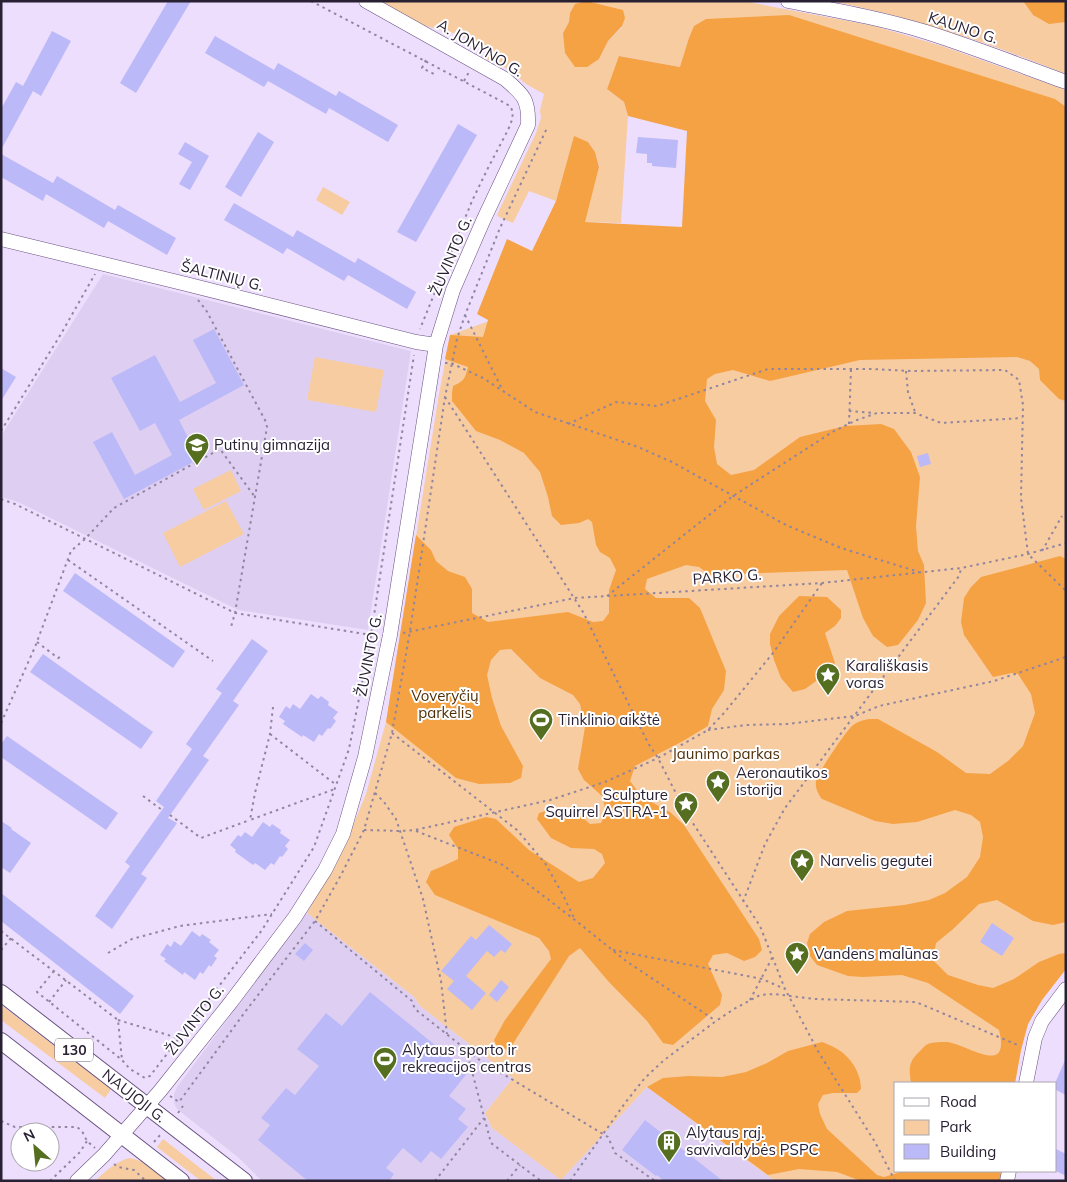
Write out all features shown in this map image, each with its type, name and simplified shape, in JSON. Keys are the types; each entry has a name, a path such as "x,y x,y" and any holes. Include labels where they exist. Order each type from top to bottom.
{"main road":[{"name":"NAUJOJI G.","path":"1,993 244,1181"},
{"name":"130","path":"1,1040 181,1181"}],"street":[{"name":"A. JONYNO G.","path":"366,1 506,80 521,92 527,103 528,125"},
{"name":"KAUNO G.","path":"788,1 860,15 925,32 1006,59 1066,82"},
{"name":"ŽUVINTO G.","path":"77,1181 104,1155 160,1091 265,957 295,917 329,863 343,834 365,757 390,635 436,345 453,290 528,125"},
{"name":"ŠALTINIŲ G.","path":"1,239 416,342 436,345"},
{"path":"1026,1082 1035,1038 1042,1021 1066,989"}],"path":[{"path":"54,971 36,992 122,1060 130,1069 144,1078 150,1076 262,930 314,847 349,749 371,636 416,342 426,312 472,201 512,120 513,112 510,106 311,1"},
{"path":"426,60 422,68 434,74"},
{"path":"500,228 547,128"},
{"path":"1,431 61,334 101,263"},
{"path":"195,286 197,299 206,310 267,427 231,627"},
{"path":"464,315 503,391"},
{"path":"432,362 451,363 483,378 535,412 638,446 672,462 786,525 841,548 921,572"},
{"path":"568,424 616,402 657,406 768,369 1005,370 1019,380 1023,405 1021,498 1028,554 1066,591"},
{"path":"849,424 851,369"},
{"path":"906,371 908,392 915,413"},
{"path":"445,397 575,598 685,811 760,926 785,989 819,1053 875,1142 895,1181"},
{"path":"849,411 915,413 940,423 1023,418"},
{"path":"607,596 733,496 834,431 877,413"},
{"path":"1,723 37,642 71,550 86,539 114,508 220,449 255,497"},
{"name":"PARKO G.","path":"1,499 15,504 235,612 371,636 390,635 575,598 822,583 961,568 1042,551 1066,543"},
{"path":"1042,551 1062,516"},
{"path":"68,560 213,661"},
{"path":"743,902 772,828 785,808 959,576 961,568"},
{"path":"364,830 415,830 550,800 604,782 658,758 708,730 773,653 822,583"},
{"path":"37,642 58,658 62,656"},
{"path":"708,730 746,725 787,724 855,716 879,706 994,680 1066,657"},
{"path":"250,820 270,734 273,707"},
{"path":"392,733 517,830 545,863 575,920"},
{"path":"270,734 336,785"},
{"path":"170,815 201,838 335,788"},
{"path":"375,793 390,809 396,819 423,898 441,981 447,1034"},
{"path":"143,796 162,810"},
{"path":"415,830 503,865 626,961 716,1021"},
{"path":"108,953 132,939 180,926 272,914"},
{"path":"314,921 412,1001 415,1008 478,1059 608,1137 615,1153 655,1181"},
{"path":"1,931 118,1020 179,1039"},
{"path":"1,950 11,938"},
{"path":"611,949 762,979 785,989"},
{"path":"750,1000 772,958"},
{"path":"49,1002 66,980"},
{"path":"570,1181 644,1079 663,1061 716,1021 760,995 774,994 815,999 916,1002 1032,1050"},
{"path":"118,1020 122,1060"},
{"path":"466,1049 491,1143 541,1181"},
{"path":"134,1170 183,1106"},
{"path":"435,1181 484,1118"},
{"path":"1,1121 15,1127 77,1127 82,1131 87,1141 118,1167 134,1170 146,1181"},
{"path":"50,1181 80,1152 87,1141"},
{"path":"507,1181 520,1165"}],"shaded area":[{"name":"Putinų gimnazija","path":"103,274 411,351 368,630 238,610 18,502 1,497 1,436"},
{"path":"307,913 414,997 420,1006 513,1078 485,1113 492,1128 561,1179 647,1087 775,1181 262,1181 239,1158 177,1109 174,1103 174,1094 177,1087"}],"green space":[{"name":"Jaunimo parkas","path":"377,1 743,1 874,26 942,46 1066,90 1066,969 1031,1018 1024,1039 1015,1082 894,1082 894,1172 1001,1172 1000,1181 775,1181 647,1087 561,1180 492,1128 485,1113 513,1078 420,1006 414,997 307,913 342,852 366,794 386,722 450,335 839,196 680,67 620,56 607,89 624,102 628,116 621,223 584,222 599,166 595,152 588,142 574,137 556,201 529,191 513,223 497,215 536,133 541,118 540,110 544,94 526,84 508,69 484,58 487,50 461,35 422,25","holes":["570,13 622,27 608,41 599,59 563,33 569,22"]},
{"path":"586,1 623,10 625,18 622,26 608,41 599,59 587,67 575,67 565,53 563,33 575,4"},
{"path":"831,1 1023,1 1033,15 1066,22 1066,74 950,32 861,7"},
{"path":"1023,1 1066,1 1066,22 1049,24 1033,15"},
{"name":"Voveryčių parkelis","path":"789,15 1055,99 1066,107 1066,401 1059,399 1040,380 1039,369 1030,361 1017,357 860,360 770,381 733,370 715,374 707,379 705,401 716,420 714,447 717,464 731,475 754,470 800,437 845,426 881,424 894,429 911,452 920,477 916,526 918,551 924,565 926,603 918,620 898,645 887,647 873,636 863,618 847,570 710,575 699,567 686,565 647,579 645,589 656,598 689,598 700,608 726,671 724,690 712,709 708,726 635,766 630,781 642,797 670,812 684,825 759,939 762,950 755,957 744,961 727,953 713,955 708,964 722,995 720,1005 673,1045 663,1043 647,1021 608,981 580,948 569,956 509,1050 497,1047 494,1040 505,1020 551,959 549,951 539,938 435,895 426,882 431,871 458,859 458,849 449,835 454,827 486,817 496,819 529,850 579,882 593,878 605,863 602,854 594,849 571,848 551,838 537,819 539,813 554,808 576,812 590,824 601,823 606,812 602,796 584,780 578,769 585,727 580,704 573,695 540,678 511,649 500,650 491,660 487,675 501,726 523,766 521,778 510,783 479,784 456,778 386,722 416,535 431,550 436,561 448,571 465,577 472,589 472,613 488,622 568,612 593,622 603,621 609,613 609,590 616,570 610,558 600,552 596,545 592,522 588,519 579,523 561,525 552,516 540,472 524,453 500,440 476,431 452,401 453,386 464,379 468,367 445,359 450,335 483,337 488,320 477,314 507,239 532,251 556,201 574,136 588,142 595,152 599,167 585,222 682,227 687,131 628,116 624,102 607,89 619,56 680,67 694,26 706,19"},
{"path":"323,187 350,202 342,215 316,200"},
{"path":"315,357 384,370 376,412 307,400"},
{"path":"231,470 241,491 204,510 193,489"},
{"path":"226,501 244,534 180,567 163,533"},
{"path":"1060,556 1066,559 1066,922 1053,925 1033,921 997,900 979,904 936,943 933,960 948,975 993,988 1014,979 1039,962 1059,954 1066,953 1066,969 1042,1000 1028,1024 1015,1082 911,1082 911,1063 915,1056 927,1045 935,1042 947,1042 985,1055 993,1055 999,1052 1001,1044 999,1030 928,983 902,975 848,976 817,965 810,956 807,943 810,934 824,922 847,911 904,905 929,900 945,893 967,877 980,857 983,837 980,822 971,815 955,810 917,822 893,824 875,821 822,799 817,791 816,781 826,762 852,726 868,719 878,719 937,752 966,773 990,774 1008,761 1023,746 1035,713 1031,694 1018,674 1012,673 993,677 964,635 961,622 964,598 981,577"},
{"path":"799,596 827,597 841,610 841,618 835,626 825,633 835,663 823,676 805,689 793,692 781,678 770,644 770,634 779,616"},
{"path":"1,1005 111,1089 105,1098 1,1020"},
{"path":"822,1042 842,1052 851,1061 857,1071 861,1089 857,1093 823,1095 818,1104 820,1114 827,1129 877,1175 884,1177 901,1172 1001,1172 1000,1181 861,1181 837,1172 799,1169 768,1175 647,1087 663,1078 689,1076 722,1077 746,1072 788,1051"},
{"path":"163,1139 217,1181 201,1181 157,1147"},
{"path":"129,1158 144,1163 166,1181 95,1181 115,1164"}],"building":[{"path":"168,1 191,1 136,93 120,83"},
{"path":"52,31 71,41 41,96 33,91 1,150 1,109 16,82 23,86"},
{"path":"215,36 274,70 278,63 336,96 339,91 398,125 388,142 329,108 326,114 268,81 264,87 205,53"},
{"path":"458,124 477,135 416,242 397,232"},
{"path":"258,132 274,142 241,197 225,187"},
{"path":"638,137 678,140 676,168 652,166 652,163 647,163 647,154 636,153"},
{"path":"185,142 209,156 190,190 179,184 192,162 178,154"},
{"path":"1,154 53,183 57,176 115,210 118,205 176,238 167,255 108,221 104,228 46,194 43,201 1,177"},
{"path":"234,203 293,237 297,230 355,263 358,258 416,292 407,309 348,275 344,281 287,248 283,254 224,220"},
{"path":"214,329 244,385 179,420 199,459 124,499 93,442 112,432 135,475 172,455 155,423 140,431 111,378 155,355 180,402 216,383 193,340"},
{"path":"1,368 16,377 1,401"},
{"path":"928,453 931,464 920,467 917,456"},
{"path":"75,573 185,651 173,668 63,591"},
{"path":"252,639 268,651 233,701 239,705 203,756 209,760 168,818 177,823 141,874 147,878 112,929 95,916 130,866 125,862 164,807 156,801 192,749 186,744 222,693 216,689"},
{"path":"43,654 153,732 141,749 30,672"},
{"path":"311,694 318,699 321,696 329,702 328,705 338,712 333,718 336,721 330,729 328,728 322,736 319,734 314,742 303,735 302,737 283,724 285,721 279,717 286,706 290,709 293,704 300,709"},
{"path":"7,736 118,813 106,830 1,757 1,744"},
{"path":"1,821 31,843 10,873 1,867"},
{"path":"263,822 270,827 272,824 281,830 280,833 290,840 285,846 288,849 282,857 280,856 274,865 271,863 265,870 255,863 253,865 235,852 236,850 230,845 238,835 241,837 245,832 252,837"},
{"path":"1,893 134,996 120,1014 1,921"},
{"path":"992,923 1014,938 1002,956 980,942"},
{"path":"489,925 512,944 505,953 501,950 494,957 487,951 466,976 486,993 472,1010 447,989 454,981 441,971 471,936 476,940"},
{"path":"192,931 200,937 202,934 211,940 209,942 219,950 214,956 217,958 211,967 209,965 203,974 200,972 195,980 184,972 183,975 164,961 166,959 160,955 167,944 171,947 174,941 181,946"},
{"path":"305,943 313,950 304,961 295,954"},
{"path":"501,980 509,987 497,1002 489,995"},
{"name":"Alytaus sporto ir rekreacijos centras","path":"370,992 468,1072 449,1096 466,1109 458,1119 468,1127 441,1159 431,1151 421,1163 403,1148 386,1168 394,1174 389,1181 308,1181 258,1140 270,1125 261,1118 286,1088 295,1095 319,1066 297,1049 326,1013 342,1026"},
{"path":"1066,1058 1066,1095 1057,1090 1056,1081"},
{"name":"Alytaus raj. savivaldybės PSPC","path":"645,1120 723,1181 664,1181 622,1150"},
{"path":"1057,1150 1066,1154 1066,1176 1057,1172"}],"place":[{"name":"Putinų gimnazija","path":"197,466"},
{"name":"Karališkasis voras","path":"828,696"},
{"name":"Tinklinio aikštė","path":"541,741"},
{"name":"Aeronautikos istorija","path":"718,803"},
{"name":"Sculpture Squirrel ASTRA-1","path":"686,825"},
{"name":"Narvelis gegutei","path":"802,882"},
{"name":"Vandens malūnas","path":"797,975"},
{"name":"Alytaus sporto ir rekreacijos centras","path":"385,1080"},
{"name":"Alytaus raj. savivaldybės PSPC","path":"669,1163"}]}
